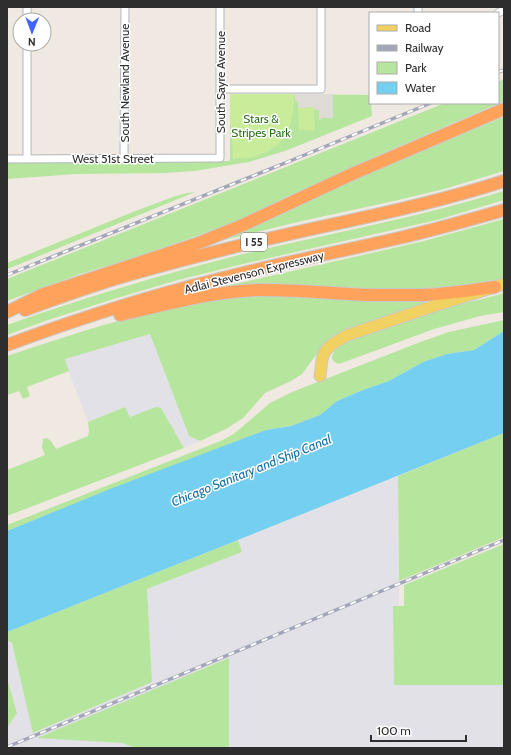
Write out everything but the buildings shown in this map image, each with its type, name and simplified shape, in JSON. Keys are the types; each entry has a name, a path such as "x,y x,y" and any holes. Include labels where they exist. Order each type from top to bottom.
{"highway":[{"path":"7,312 41,295 196,244 242,225 350,174 504,109"},
{"name":"I 55","path":"7,316 99,284 163,265 450,197 504,181"},
{"name":"Adlai Stevenson Expressway","path":"7,345 134,302 215,280 400,238 504,210"},
{"path":"30,336 171,302 228,292 286,290 371,295 424,295 500,285"}],"main road":[{"path":"320,376 322,358 327,349 342,338 500,285"}],"street":[{"name":"South Newland Avenue","path":"124,158 125,7"},
{"name":"South Sayre Avenue","path":"220,7 220,158"},
{"path":"220,89 321,89 320,7"},
{"path":"27,52 27,159"},
{"name":"West 51st Street","path":"7,159 220,158"}],"shaded area":[{"path":"295,94 333,94 333,118 321,118 321,120 319,120 319,110 314,110 314,107 298,108 298,101 295,101"},
{"path":"150,334 189,436 200,441 184,448 161,408 130,417 125,407 88,422 64,359"},
{"path":"398,476 399,606 393,606 394,685 504,685 504,748 7,748 7,728 17,713 7,678 7,640 12,643 34,733 152,682 147,589 242,552 238,540"}],"green space":[{"path":"504,79 504,101 499,103 499,82"},
{"name":"Stars & Stripes Park","path":"230,94 369,95 369,104 371,104 372,116 285,151 249,162 195,171 164,173 76,174 7,179 7,162 230,161"},
{"path":"230,94 294,94 292,119 282,140 276,146 269,151 256,156 233,159 230,124"},
{"path":"443,104 497,104 379,155 238,221 143,255 80,274 7,301 7,279"},
{"path":"314,107 315,130 299,130 298,108"},
{"path":"504,117 504,171 444,189 216,242 373,171"},
{"path":"504,191 504,200 437,220 178,280 48,320 7,335 7,325 64,305 151,279 239,255 372,225 471,201"},
{"path":"195,192 7,269 7,263 138,210 176,196"},
{"path":"504,219 504,278 426,291 223,289 222,287 424,241"},
{"path":"504,293 504,312 480,316 434,329 339,364 334,362 332,359 334,351 338,347 358,335 428,313"},
{"path":"259,296 388,302 430,301 431,305 324,345 302,374 291,381 265,393 243,418 226,429 200,441 189,436 150,334 65,359 69,371 27,387 30,396 23,399 19,391 7,395 7,356 113,322 140,315 194,304"},
{"path":"504,320 504,331 474,350 447,354 423,362 389,381 337,401 320,415 291,426 266,430 7,531 7,525 223,440 235,433 270,403 292,392 449,332"},
{"path":"125,407 130,417 156,407 161,408 184,448 7,516 7,470 45,455 42,448 43,439 47,438 51,441 56,449 88,436 88,422"},
{"path":"504,433 504,537 399,581 398,476"},
{"path":"238,540 242,552 147,589 152,682 33,733 12,643 7,640 7,632"},
{"path":"504,544 504,685 394,685 393,606 404,606 404,585"},
{"path":"229,658 229,748 136,748 122,743 37,738"},
{"path":"7,678 17,713 7,728"}],"water":[{"name":"Chicago Sanitary and Ship Canal","path":"504,331 504,433 7,632 7,531 110,489 266,430 291,426 320,415 337,401 389,381 423,362 447,354 474,350"}],"railway":[{"path":"499,72 504,70"},
{"path":"7,275 429,104"},
{"path":"7,747 504,540"}]}
